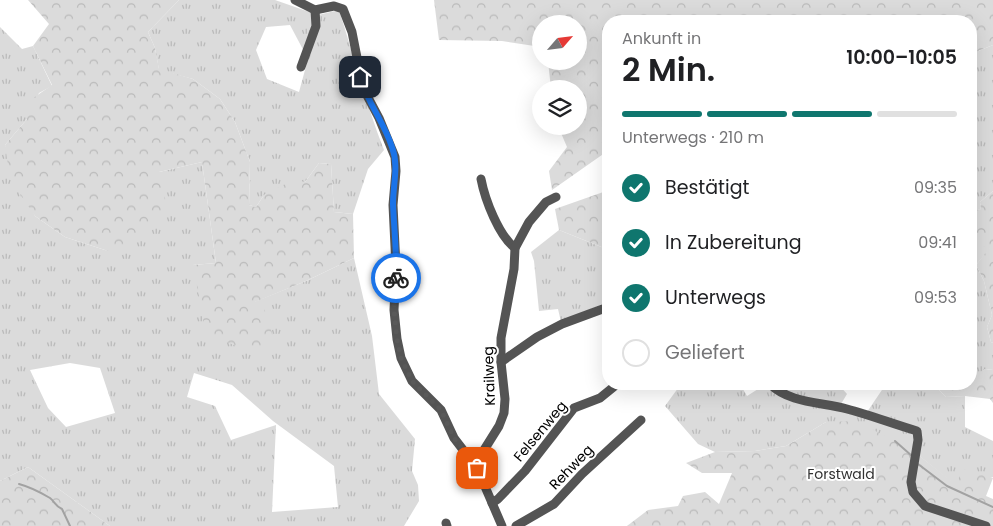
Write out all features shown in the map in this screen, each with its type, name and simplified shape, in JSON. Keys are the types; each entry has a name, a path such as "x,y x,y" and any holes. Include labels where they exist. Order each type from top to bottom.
{"street":[{"path":"294,0 315,10 334,6 343,9 352,32 363,88 383,124 395,157 396,171 393,205 396,267 394,310 401,358 412,381 441,410 454,438 477,468 502,526"},
{"path":"302,67 316,26 315,10"},
{"path":"481,179 488,204 497,223 509,244 516,248"},
{"name":"Krailweg","path":"477,468 484,450 499,426 504,412 505,399 501,362 501,338 516,248 529,222 546,202 556,197"},
{"path":"501,362 537,337 562,324 602,309"},
{"name":"Felsenweg","path":"492,503 525,472 574,408 600,398 610,390"},
{"path":"777,390 799,399 847,409 917,431 911,482 913,492 925,506 986,526"},
{"name":"Rehweg","path":"516,526 554,504 582,474 641,420"}],"green space":[{"path":"28,0 179,0 148,32 155,48 159,69 193,79 220,99 235,122 250,162 249,205 256,207 264,195 293,180 305,182 319,163 331,164 334,212 353,214 354,258 306,281 255,302 264,308 274,339 262,357 206,333 193,265 216,263 202,162 159,172 168,211 134,244 108,251 65,237 35,216 10,179 5,145 27,119 23,105 52,85 33,46 49,24"},
{"path":"179,0 275,0 318,15 339,10 384,150 368,169 353,214 334,212 331,164 319,163 305,182 264,195 256,207 249,205 250,162 235,122 220,99 193,79 159,70 155,48 148,32","holes":["290,25 308,59 299,92 267,79 256,50 266,27"]},
{"path":"434,0 993,0 993,45 977,52 977,15 602,15 602,155 552,190 549,171 567,147 562,135 587,135 587,80 550,80 549,70 588,70 588,15 532,15 532,46 502,41 439,40"},
{"path":"0,27 22,49 33,46 52,86 39,93 27,119 5,145 35,216 65,237 108,251 159,172 202,162 216,263 193,265 254,302 306,281 354,258 372,336 379,394 415,439 412,471 418,485 419,501 404,526 110,526 28,467 0,481","holes":["70,363 100,368 115,413 66,427 48,408 30,370","194,373 232,385 273,421 334,466 338,507 272,512 276,425 231,440 215,406 187,397"]},
{"path":"993,45 993,191 980,202 981,210 977,210 977,52"},
{"path":"993,191 993,343 991,342 987,327 992,315 984,281 977,267 977,264 991,246 977,247 977,210 981,210 980,202"},
{"path":"602,192 602,247 559,230 555,209"},
{"path":"559,230 602,247 602,304 561,322 558,309 539,311 534,261 531,252"},
{"path":"977,246 992,246 977,264"},
{"path":"977,267 984,281 992,315 987,327 991,342 993,343 993,370 985,369 977,376"},
{"path":"985,369 993,370 993,403 990,399 965,396 946,397 939,390 977,390 977,375"},
{"path":"677,390 744,390 747,396 756,390 843,390 847,394 841,404 867,412 882,390 939,390 946,397 965,396 965,427 993,441 993,477 958,487 912,450 826,422 786,446 755,451 715,452 698,444 665,406"},
{"name":"Forstwald","path":"856,421 912,450 958,486 960,468 993,478 986,496 993,499 993,526 627,526 648,510 678,506 683,496 705,492 719,504 732,473 702,473 686,463 715,452 755,451 786,446 826,422"},
{"path":"28,467 110,526 0,526 0,481"}],"waterway":[{"path":"895,441 912,456"},
{"path":"918,464 947,486 993,507"},
{"path":"19,484 50,498 62,509 70,526"}],"way so far":[{"path":"396,278 394,310 401,358 412,381 441,410 454,438 477,468"}],"route":[{"path":"360,77 363,88 392,145 395,157 396,171 393,205 396,278"}]}
